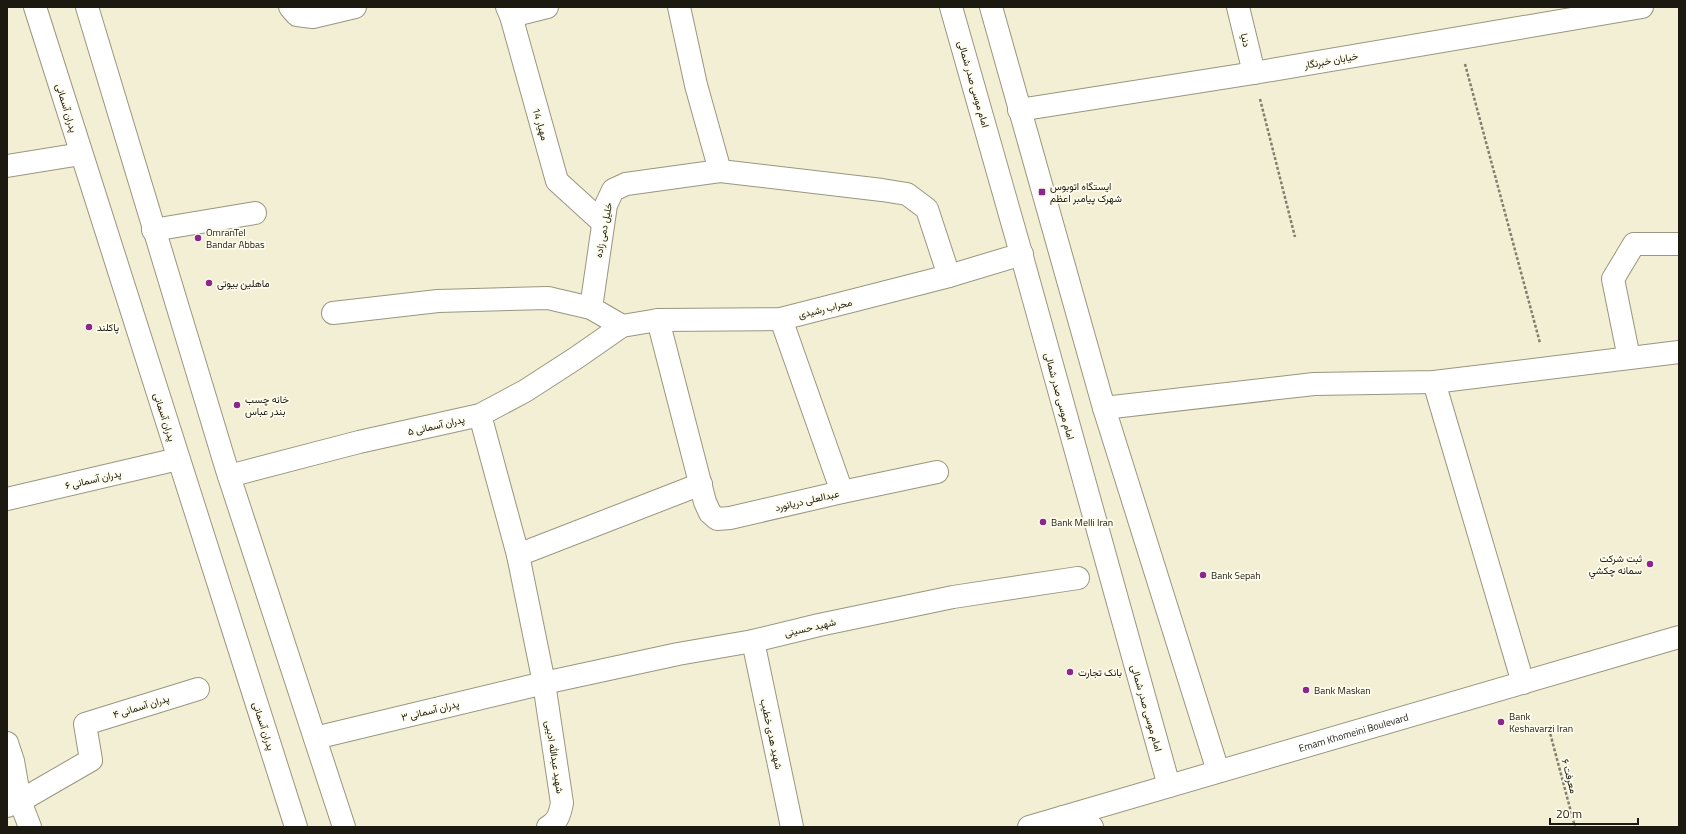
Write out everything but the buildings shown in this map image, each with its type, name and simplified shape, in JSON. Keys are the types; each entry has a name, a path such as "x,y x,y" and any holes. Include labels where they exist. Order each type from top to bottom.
{"street":[{"name":"پدران آسمانی","path":"36,7 81,154 296,827"},
{"path":"87,7 153,230 229,476 344,827"},
{"path":"290,7 297,15 312,17 355,7"},
{"path":"509,11 547,7"},
{"path":"679,7 696,85 720,171"},
{"name":"امام موسی صدر شمالی","path":"951,7 1022,254 1073,445 1169,786"},
{"path":"991,7 1104,408 1218,771"},
{"name":"دنیا","path":"1238,7 1254,73"},
{"name":"خیابان خبرنگار","path":"1019,110 1254,73 1642,7"},
{"name":"مهیار 14","path":"509,11 557,181 603,223"},
{"path":"7,166 81,154"},
{"name":"خلیل دمی زاده","path":"591,308 606,205 613,190 626,184 720,171 907,194 927,208 949,276"},
{"path":"153,230 255,213"},
{"path":"1629,358 1613,279 1634,244 1679,244"},
{"name":"محراب رشیدی","path":"622,326 658,320 780,319 949,276 1022,254"},
{"path":"333,313 438,300 548,298 591,308 622,326"},
{"path":"780,319 842,492"},
{"name":"عبدالعلی دریانورد","path":"658,320 701,484 710,513 716,519 730,518 937,472"},
{"name":"پدران آسمانی ۵","path":"229,476 359,442 480,415 524,391 576,358 622,326"},
{"path":"1104,408 1314,384 1434,382 1679,352"},
{"path":"1434,382 1523,683"},
{"name":"شهید عبدالله ادیبی","path":"480,415 518,555 544,683 562,803 560,814 555,824 548,827"},
{"name":"پدران آسمانی ۶","path":"7,499 178,459"},
{"path":"518,555 701,484"},
{"name":"شهید حسینی","path":"544,683 678,654 753,641 819,625 953,598 1078,578"},
{"name":"Emam Khomeini Boulevard","path":"1029,827 1679,637"},
{"name":"شهید هدی خطیب","path":"753,641 792,827"},
{"name":"پدران آسمانی ۳","path":"315,738 544,683"},
{"name":"پدران آسمانی ۴","path":"14,803 91,760 85,724 198,689"},
{"path":"7,742 13,761 14,803 30,827"},
{"path":"1063,817 1092,827"}],"path":[{"path":"1458,38 1547,369"},
{"path":"1254,73 1296,237"},
{"name":"معرفت ۶","path":"1549,729 1575,827"}],"place":[{"name":"ایستگاه اتوبوس شهرک پیامبر اعظم","path":"1042,192"},
{"name":"OmranTel Bandar Abbas","path":"198,238"},
{"name":"ماهلین بیوتی","path":"209,283"},
{"name":"پاکلند","path":"89,327"},
{"name":"خانه چسب بندر عباس","path":"237,405"},
{"name":"Bank Melli Iran","path":"1043,522"},
{"name":"ثبت شركت سمانه چكشي","path":"1650,564"},
{"name":"Bank Sepah","path":"1203,575"},
{"name":"بانک تجارت","path":"1070,672"},
{"name":"Bank Maskan","path":"1306,690"},
{"name":"Bank Keshavarzi Iran","path":"1501,722"}]}
